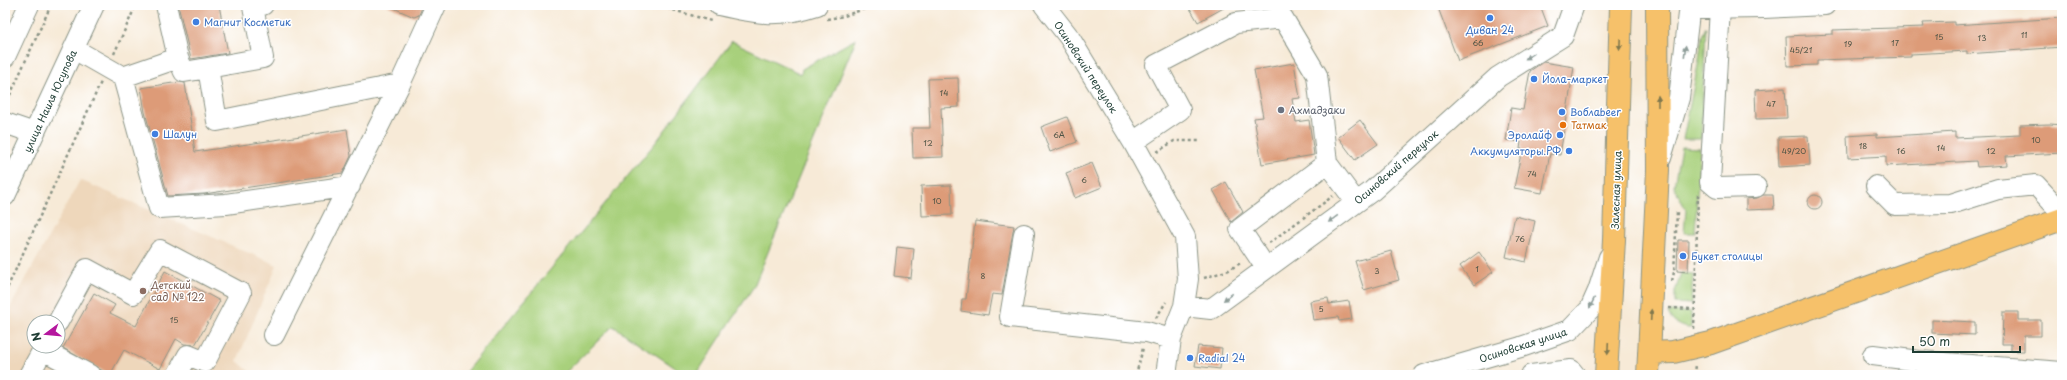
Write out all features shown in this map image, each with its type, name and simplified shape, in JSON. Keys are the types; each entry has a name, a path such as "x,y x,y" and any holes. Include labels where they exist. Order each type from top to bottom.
{"main road":[{"name":"Залесная улица","path":"1606,375 1614,240 1621,5"},
{"path":"1648,375 1658,170 1657,5"},
{"path":"1649,354 1673,352 1712,343 2062,219"}],"street":[{"name":"улица Наиля Юсупова","path":"5,196 94,5"},
{"path":"166,5 178,58 184,72 263,58 252,7 263,5"},
{"path":"274,335 350,186 400,84 436,5"},
{"path":"719,5 796,12 817,5"},
{"name":"Осиновский переулок","path":"1044,5 1069,37 1133,142 1185,237 1188,279 1184,306 1171,339 1166,375"},
{"name":"Осиновский переулок","path":"1184,306 1211,310 1260,261 1351,194 1372,191 1498,77 1563,36 1574,5"},
{"path":"1658,170 1679,98 1690,7 1720,8 1825,5"},
{"path":"1720,8 1710,182 1717,188 1756,187"},
{"path":"5,57 19,14"},
{"path":"1133,142 1180,110 1156,65 1236,23 1283,18 1317,74 1327,163 1351,194"},
{"path":"74,49 115,73 158,208 226,204 350,186"},
{"path":"115,73 178,58"},
{"path":"208,68 217,121 400,84"},
{"path":"5,123 34,133"},
{"path":"1260,261 1240,229 1327,163"},
{"path":"1876,186 1895,205 1951,204 1998,190 2036,185 2062,213"},
{"path":"1024,234 1010,317 1147,332 1171,339"},
{"name":"Осиновская улица","path":"1424,375 1521,347 1570,330 1590,309 1598,291 1614,240"},
{"path":"62,314 87,269 133,294 160,250 241,293 205,362 188,355 177,375"},
{"path":"29,375 41,354"},
{"path":"54,354 90,375"},
{"path":"1873,355 1919,361 2062,372"},
{"path":"1531,375 1571,370 1575,375"}],"path":[{"path":"5,106 51,5"},
{"path":"5,294 115,73 136,5"},
{"path":"1143,161 1174,141 1200,141"},
{"path":"1188,279 1202,279 1260,261 1351,194"},
{"path":"1670,286 1674,272 1677,212"},
{"path":"1664,308 1693,309"},
{"path":"1695,375 1697,361"}],"shaded area":[{"name":"Детский сад № 122","path":"80,180 277,265 237,361 253,374 252,375 5,375 5,317"}],"green space":[{"path":"1706,27 1701,139 1683,139 1699,60 1702,36"},
{"path":"856,39 754,286 696,375 686,375 613,326 563,375 463,375 656,142 732,41 801,74 802,69"},
{"path":"1681,147 1700,148 1695,233 1684,233 1686,210 1674,186"},
{"path":"1681,273 1693,274 1691,304 1675,303 1675,292"},
{"path":"1668,312 1691,312 1691,328 1676,324 1669,316"}],"building":[{"path":"178,5 219,5 228,53 191,59"},
{"path":"387,5 423,5 419,15 414,17"},
{"path":"1188,5 1229,5 1198,22"},
{"path":"1437,5 1540,5 1548,26 1458,61"},
{"path":"2062,18 2062,47 1967,54 1967,51 1911,54 1911,57 1817,60 1817,65 1787,66 1786,36 1833,34 1833,30 1924,27 1923,23 1954,22 1954,25"},
{"path":"1543,62 1574,67 1560,155 1550,154 1542,193 1514,188 1522,149 1520,149 1521,142 1506,140 1511,108 1523,110 1530,71"},
{"name":"Ахмадзаки","path":"1294,63 1300,98 1292,99 1296,122 1309,120 1314,155 1262,164 1254,118 1263,117 1254,70"},
{"path":"958,78 959,107 941,108 943,157 913,158 912,128 930,128 928,79"},
{"path":"179,82 185,83 195,152 347,129 351,156 343,173 204,194 168,196 145,112 141,88"},
{"path":"1785,88 1787,118 1756,119 1755,90"},
{"path":"1067,117 1077,142 1050,152 1041,127"},
{"path":"1360,120 1378,144 1355,160 1338,137"},
{"path":"2020,125 2062,125 2062,153 2006,156 2007,165 1977,167 1976,161 1886,166 1886,156 1848,158 1847,136 1877,134 1877,137 1955,132 1955,138 2020,135"},
{"path":"1808,136 1810,165 1779,167 1778,137"},
{"path":"1092,163 1102,187 1075,198 1066,173"},
{"path":"1226,182 1243,212 1231,222 1213,190"},
{"path":"951,185 952,215 922,216 921,186"},
{"path":"1763,195 1773,195 1774,209 1746,210 1746,199 1757,198"},
{"path":"1812,195 1818,195 1822,199 1822,205 1818,209 1812,209 1808,205 1808,199"},
{"path":"1515,216 1535,221 1526,262 1506,257"},
{"path":"975,221 1014,226 1002,295 992,294 988,315 961,311 962,299 966,299"},
{"name":"Букет столицы","path":"1678,240 1689,240 1688,272 1677,271"},
{"path":"897,247 914,249 911,278 894,276"},
{"path":"1391,251 1399,280 1364,290 1355,261"},
{"path":"1479,252 1493,272 1474,285 1460,266"},
{"path":"165,271 220,301 195,345 184,344 176,339 160,369 124,350 110,375 66,350 66,343 94,293 115,305 110,313 136,326"},
{"path":"1328,298 1329,304 1349,301 1352,319 1339,321 1338,317 1313,320 1310,301"},
{"path":"2003,312 2018,312 2018,320 2041,320 2041,336 2024,336 2024,351 2011,351 2011,344 2002,344"},
{"path":"1932,320 1975,322 1975,335 1932,333"},
{"path":"1198,346 1222,348 1220,369 1195,366"}],"place":[{"name":"Диван 24","path":"1490,18"},
{"name":"Магнит Косметик","path":"196,22"},
{"name":"Йола-маркет","path":"1534,79"},
{"name":"Ахмадзаки","path":"1281,110"},
{"name":"Воблаbeer","path":"1562,112"},
{"name":"Татмак","path":"1563,125"},
{"name":"Шалун","path":"155,134"},
{"name":"Эролайф","path":"1560,135"},
{"name":"Аккумуляторы.РФ","path":"1569,151"},
{"name":"Букет столицы","path":"1683,256"},
{"name":"Детский сад № 122","path":"143,291"},
{"name":"Radial 24","path":"1190,358"}]}
